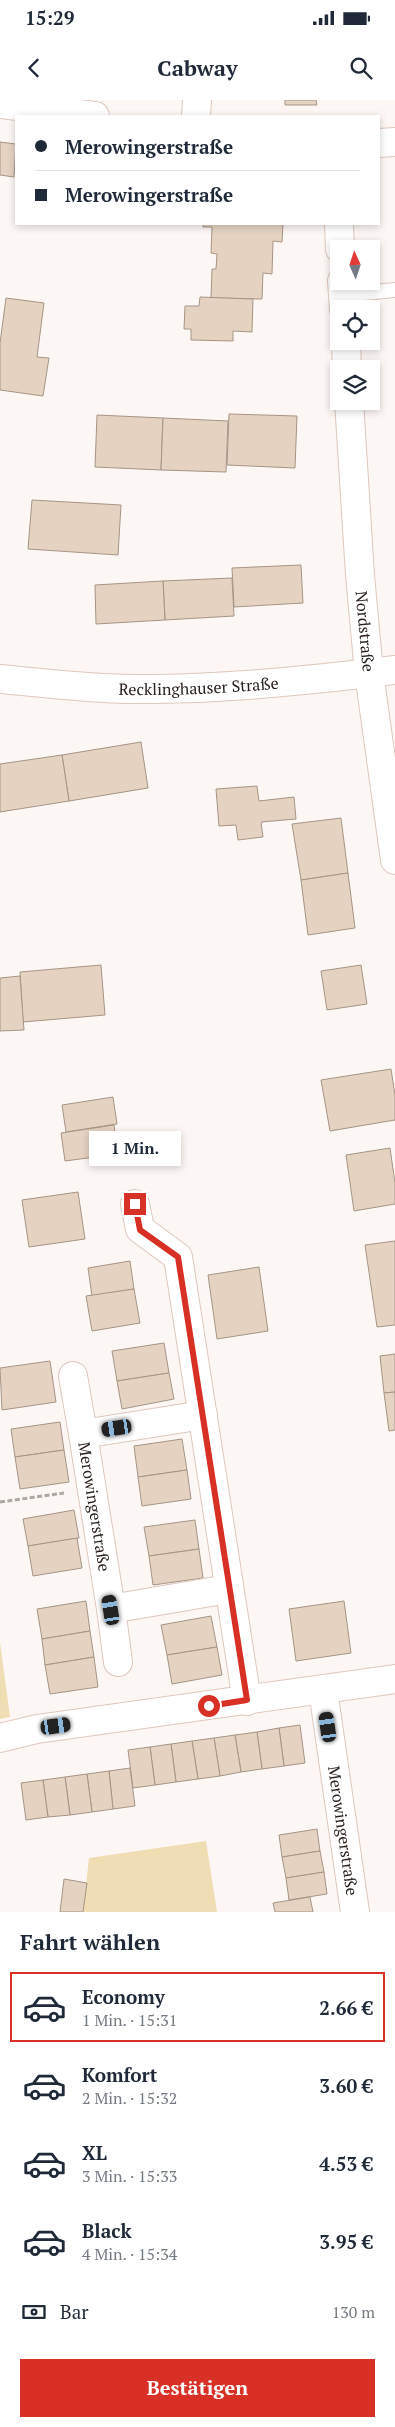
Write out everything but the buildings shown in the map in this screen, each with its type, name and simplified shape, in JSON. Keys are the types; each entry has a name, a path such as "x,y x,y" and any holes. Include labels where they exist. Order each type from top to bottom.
{"street":[{"path":"196,115 197,100"},
{"path":"0,104 87,115"},
{"path":"380,143 395,142"},
{"path":"338,225 339,240"},
{"name":"Nordstraße","path":"350,410 360,575 382,672 395,860"},
{"name":"Recklinghauser Straße","path":"0,679 66,686 154,690 232,687 382,672"},
{"path":"135,1204 140,1230 178,1257 228,1589 247,1700"},
{"name":"Merowingerstraße","path":"73,1376 118,1662"},
{"name":"Merowingerstraße","path":"83,1434 203,1416"},
{"path":"111,1610 228,1589"},
{"path":"0,1738 37,1729 395,1680"},
{"name":"Merowingerstraße","path":"323,1690 355,1912"}],"lane":[{"path":"343,295 395,290"}],"path":[{"path":"0,1502 91,1489"}],"shaded area":[{"path":"0,1642 10,1717 0,1719"},
{"path":"206,1841 217,1912 83,1912 89,1858"}],"route":[{"path":"135,1204 140,1230 178,1257 228,1589 247,1700 209,1706"}]}
